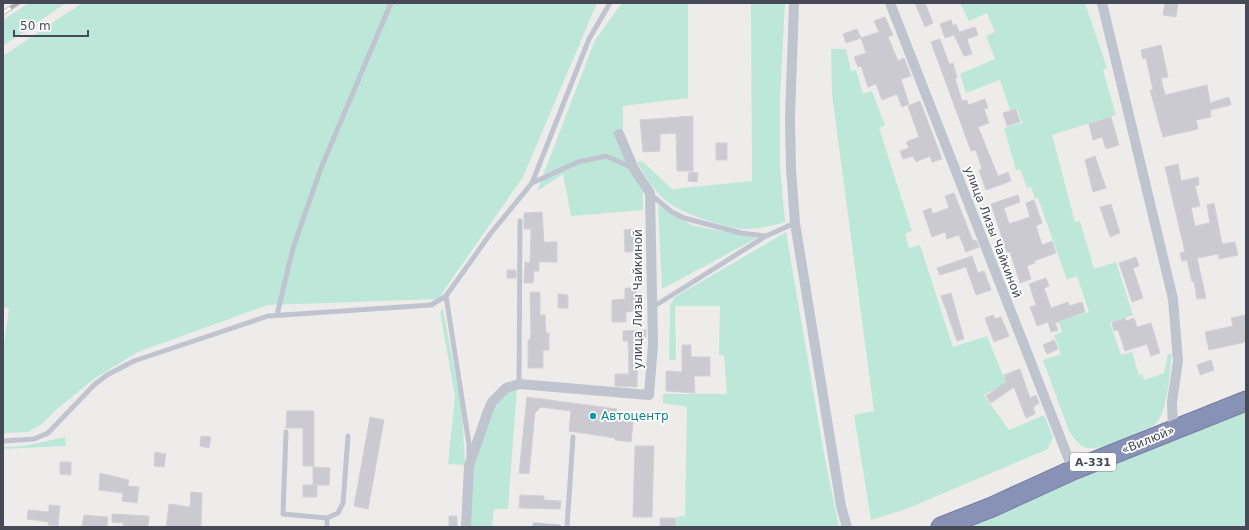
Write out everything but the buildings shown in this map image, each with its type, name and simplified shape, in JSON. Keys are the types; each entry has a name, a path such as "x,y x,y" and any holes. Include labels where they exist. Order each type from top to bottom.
{"highway":[{"name":"«Вилюй»","path":"941,527 992,507 1073,470 1246,401"}],"street":[{"path":"794,3 790,155 795,223 841,506 847,527"},
{"name":"улица Лизы Чайкиной","path":"890,3 1073,470"},
{"path":"1102,3 1173,300 1178,361 1172,402 1173,430"},
{"path":"619,134 634,169 650,193"},
{"name":"улица Лизы Чайкиной","path":"519,384 650,394 653,344 653,307 650,193"},
{"path":"466,527 469,466 492,402 506,388 519,384"}],"lane":[{"path":"277,315 293,248 321,168 391,3"},
{"path":"3,440 34,439 48,433 94,385 107,375 134,361 268,316 431,305 446,296 491,233 532,183 589,39 610,3"},
{"path":"532,183 578,162 606,156 634,169"},
{"path":"650,193 672,212 690,220 741,233 766,236"},
{"path":"519,384 520,221"},
{"path":"653,307 766,236 795,223"},
{"path":"446,296 469,444 469,466"},
{"path":"286,432 283,514 327,518 338,513 343,503 348,436"},
{"path":"567,527 573,437"},
{"path":"327,518 327,527"},
{"path":"535,525 559,527"}],"green space":[{"path":"29,3 66,3 3,46 3,20"},
{"path":"82,3 597,3 523,177 438,299 268,305 138,352 95,378 56,410 42,424 28,432 3,433 3,351 9,308 3,307 3,56"},
{"path":"622,3 688,3 688,98 623,106 623,133 616,133 619,147 630,172 643,189 643,210 571,216 563,174 537,191 595,40"},
{"path":"751,3 785,3 780,98 780,167 785,222 765,227 745,229 715,223 680,210 671,205 653,187 637,162 642,161 672,189 752,181"},
{"path":"960,3 1085,3 1107,68 1103,70 1116,115 1052,135 1075,222 1080,221 1094,269 1116,262 1133,315 1110,323 1121,355 1132,352 1139,375 1142,374 1144,380 1164,373 1168,354 1172,354 1166,401 1160,418 1155,425 1109,445 1091,448 1084,447 1075,440 1069,431 1043,360 1061,354 1054,335 1062,332 1059,322 1089,312 1077,276 1067,280 1038,198 1035,199 1031,187 1027,188 1020,169 1016,170 1004,128 1022,123 1017,108 1010,110 1000,80 966,93 960,74 995,59 986,36 995,32 987,13 969,21"},
{"path":"831,49 846,49 851,71 856,70 863,94 872,91 885,125 879,128 912,231 905,234 909,248 920,245 953,347 987,336 1006,383 984,395 1009,430 1044,415 1053,437 1048,449 906,509 871,520 854,415 874,411 832,94"},
{"path":"658,205 691,225 757,238 662,289"},
{"path":"786,232 824,454 839,527 677,527 677,517 685,516 687,407 663,403 663,394 727,394 724,356 719,355 720,306 675,306 676,360 669,360 670,305 675,297"},
{"path":"443,309 462,410 465,465 448,464 455,397 440,312"},
{"path":"517,387 508,509 494,509 492,527 470,527 474,463 496,400 505,393"},
{"path":"1246,410 1246,527 969,527 1124,459"},
{"path":"65,437 66,446 3,449 3,447 24,446"}],"railway":[{"path":"3,13 18,3"}],"place":[{"name":"Автоцентр","path":"593,416"}]}
